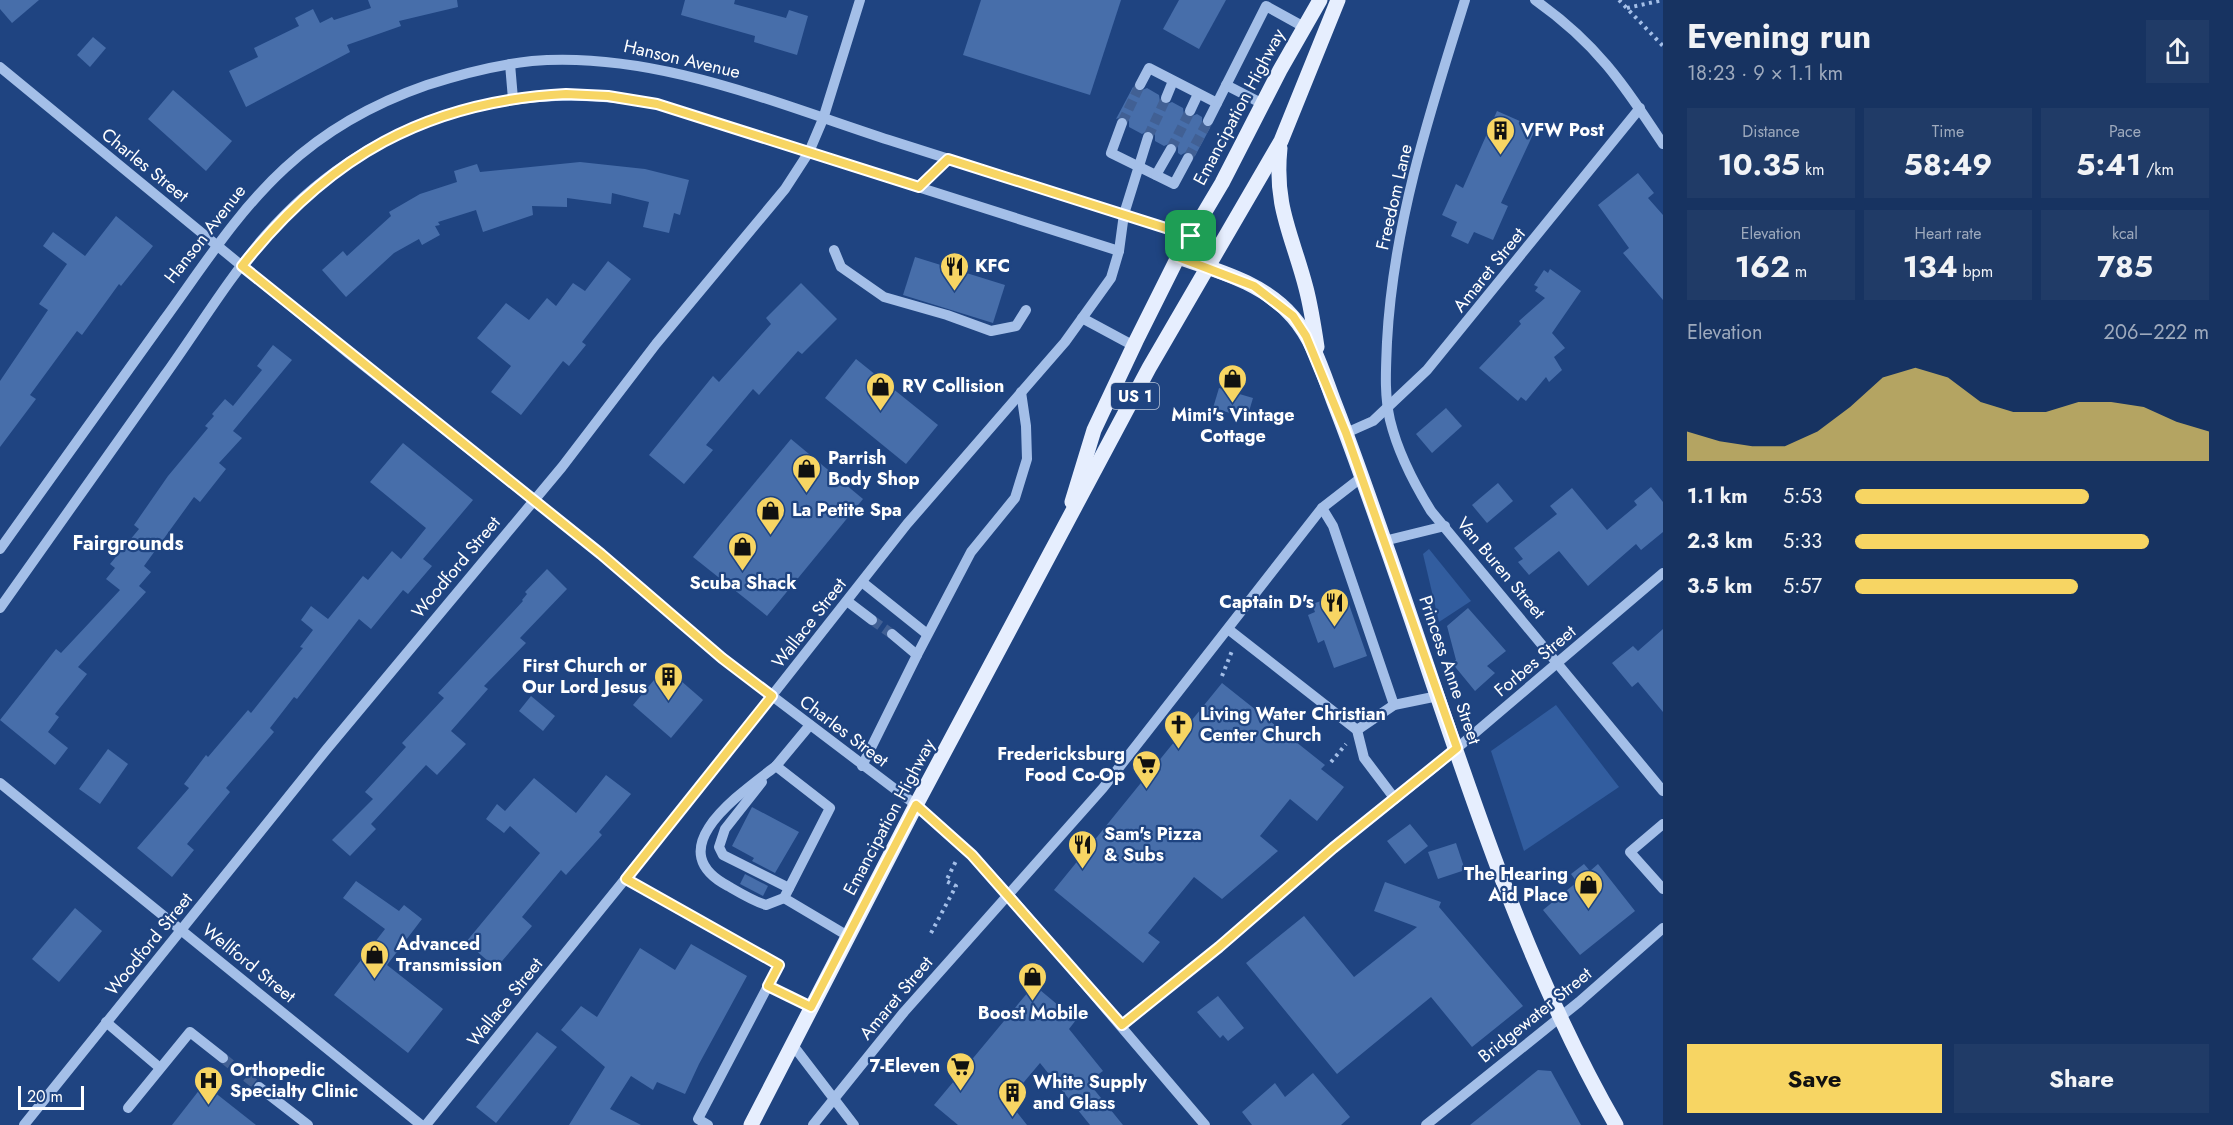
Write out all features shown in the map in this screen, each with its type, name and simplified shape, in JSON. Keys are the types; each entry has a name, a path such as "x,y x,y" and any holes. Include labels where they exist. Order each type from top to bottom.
{"main road":[{"name":"Emancipation Highway","path":"1065,528 1094,430 1134,346 1178,257 1320,0"},
{"name":"Emancipation Highway","path":"751,1125 916,805 1149,368 1281,141 1338,0"},
{"path":"1281,141 1278,170 1280,206 1305,287 1320,365"},
{"path":"1178,257 1208,267"},
{"name":"Princess Anne Street","path":"1208,267 1254,286 1273,298 1293,316 1320,365 1528,942 1560,1016 1616,1125"}],"street":[{"name":"Woodford Street","path":"24,1125 326,750 534,500 656,344 785,189 809,152 823,119 860,0"},
{"path":"1255,0 1304,27"},
{"name":"Freedom Lane","path":"1388,407 1386,384 1388,319 1406,203 1465,0"},
{"path":"1535,0 1566,22 1596,50 1640,108 1663,144"},
{"path":"1208,121 1266,6"},
{"name":"Hanson Avenue","path":"0,549 218,246 248,207 282,171 316,143 351,121 409,92 458,75 510,64 548,60 585,61 650,68 708,83 1191,236"},
{"path":"510,64 513,99"},
{"name":"Charles Street","path":"0,67 242,266 534,500 722,658 916,805 963,847 1007,893 1205,1125"},
{"path":"1140,85 1149,68 1217,103"},
{"path":"1166,98 1173,81"},
{"path":"1226,85 1263,104"},
{"path":"0,608 242,266 271,230 320,183 367,149 439,118 513,99 566,94 632,100 683,111 1119,251"},
{"path":"1190,111 1198,94"},
{"name":"Amaret Street","path":"1346,433 1373,421 1427,370 1640,108"},
{"path":"1122,123 1111,153 1139,168 1174,184 1188,158"},
{"name":"Wallace Street","path":"426,1125 626,879 907,524 1082,318 1111,278 1119,251 1124,214 1148,137"},
{"path":"1156,175 1171,149"},
{"path":"919,187 948,159"},
{"path":"834,250 841,267 884,297 947,315 990,331 1016,326 1026,310"},
{"path":"1082,318 1134,346"},
{"path":"862,766 927,634 971,552 1014,498 1027,459 1026,426 1021,392"},
{"name":"Van Buren Street","path":"1388,407 1400,454 1431,511 1663,790"},
{"name":"Amaret Street","path":"813,1125 904,1012 1007,893 1103,788 1322,508 1362,477"},
{"path":"1322,508 1333,526 1394,705"},
{"path":"1384,541 1444,526"},
{"name":"Forbes Street","path":"1122,1025 1219,947 1333,848 1457,748 1663,573"},
{"path":"862,582 927,634"},
{"path":"847,601 872,620"},
{"path":"1228,629 1357,730 1364,758 1395,799"},
{"path":"892,634 917,655"},
{"path":"1357,730 1394,705 1438,696"},
{"path":"810,725 725,828 719,847 723,855 787,893 848,936"},
{"path":"776,766 830,808 787,893 766,905 731,888 706,872 699,852 704,835 734,799 776,766"},
{"name":"Wellford Street","path":"0,783 421,1125"},
{"path":"1663,824 1630,852 1663,889"},
{"path":"626,879 779,965 698,1119 708,1125"},
{"name":"Bridgewater Street","path":"1426,1125 1560,1016 1663,928"},
{"path":"768,986 811,1007"},
{"path":"106,1022 160,1068"},
{"path":"128,1108 190,1032 223,1058"},
{"path":"792,1044 854,1125"},
{"path":"259,1087 308,1125"}],"path":[{"path":"1619,0 1663,46"},
{"path":"1628,8 1663,0"},
{"path":"1222,676 1238,637"},
{"path":"1076,774 1091,786"},
{"path":"931,933 956,886 946,881 963,847"}],"shaded area":[{"path":"1429,549 1471,601 1439,622 1423,554"},
{"path":"1556,705 1619,787 1524,851 1491,751"}],"building":[{"path":"0,0 39,0 12,23 0,9"},
{"path":"368,0 457,0 458,7 399,21 401,26 347,45 350,52 246,107 229,71 258,57 254,48 299,26 295,18 313,9 320,23 332,17 334,20 371,8"},
{"path":"685,0 735,0 734,4 786,18 789,10 808,16 797,55 754,42 755,36 681,15"},
{"path":"981,0 1121,0 1090,95 963,55"},
{"path":"1179,0 1226,0 1199,49 1163,29"},
{"path":"93,37 106,48 90,67 77,55"},
{"path":"1133,87 1137,92 1147,88 1159,95 1160,102 1164,105 1172,102 1183,108 1187,118 1197,114 1202,117 1202,126 1210,128 1195,156 1188,151 1181,155 1178,153 1178,146 1174,142 1164,146 1155,141 1155,135 1151,130 1142,134 1129,127 1129,121 1125,116 1116,119"},
{"path":"173,90 232,141 206,171 148,119"},
{"name":"VFW Post","path":"1497,111 1536,128 1501,203 1508,206 1493,240 1474,232 1468,244 1451,236 1457,222 1442,215 1456,184 1463,188"},
{"path":"580,162 645,169 689,180 680,215 674,213 669,233 643,227 649,202 612,193 611,204 567,198 567,207 532,206 533,215 483,232 476,210 438,222 440,225 435,226 440,235 422,245 419,239 394,253 346,297 322,270 343,251 347,256 391,216 389,212 420,194 457,182 454,171 477,164 480,172"},
{"path":"1638,173 1654,193 1648,198 1663,215 1663,300 1623,253 1629,248 1598,205"},
{"path":"116,216 153,246 121,286 119,284 82,335 77,331 30,395 36,399 0,447 0,381 48,310 39,304 67,264 43,246 53,232 85,256"},
{"name":"KFC","path":"915,257 1005,285 993,323 903,295"},
{"path":"608,261 631,279 582,342 586,345 569,366 563,361 521,415 491,392 511,366 477,338 506,303 529,320 547,298 556,306 573,283 585,291"},
{"path":"1550,269 1581,291 1552,333 1565,348 1554,357 1562,370 1549,382 1546,377 1526,401 1521,397 1518,401 1479,368 1521,324 1519,321 1545,298 1535,291 1538,287 1534,285 1544,270 1548,273"},
{"path":"801,283 837,319 802,354 798,351 759,395 753,389 706,445 713,450 684,484 649,455 713,376 719,382 771,324 766,318"},
{"path":"273,345 292,360 233,431 242,438 219,463 226,469 200,502 194,497 144,566 151,572 139,586 146,592 78,667 87,674 55,714 59,717 48,732 68,748 55,765 0,720 56,649 61,653 120,590 106,579 115,568 110,564 139,529 134,525 168,476 208,428 205,426 214,416 212,414 225,399 233,406 262,370 257,366"},
{"name":"RV Collision","path":"856,359 938,425 906,464 825,398"},
{"name":"Mimi's Vintage Cottage","path":"1219,388 1253,398 1247,418 1213,408"},
{"path":"1446,408 1462,426 1432,453 1416,434"},
{"path":"791,439 863,499 767,616 693,557"},
{"path":"403,443 473,500 423,559 432,566 408,594 403,590 371,629 359,619 297,699 294,697 270,728 274,732 226,788 230,792 187,844 194,850 172,877 137,848 189,788 184,784 206,755 208,757 248,710 251,713 303,648 300,647 313,630 301,620 311,606 328,619 363,576 368,580 392,551 401,559 426,528 370,482"},
{"path":"1498,483 1513,501 1487,523 1472,505"},
{"path":"1651,487 1663,502 1663,532 1641,550 1636,544 1588,586 1559,551 1529,575 1518,562 1523,559 1514,548 1557,514 1550,506 1572,488 1607,530 1637,505 1634,501"},
{"path":"547,569 567,589 520,638 526,643 484,686 488,689 451,731 466,744 437,775 426,765 371,824 376,829 350,856 332,840 373,799 365,792 406,747 402,743 444,698 438,693 523,601 527,594 525,592"},
{"name":"Captain D's","path":"1345,593 1367,656 1334,668 1324,640 1318,643 1308,615 1315,612 1312,604"},
{"path":"1468,608 1506,651 1487,666 1495,673 1475,691 1452,663 1456,660 1447,626"},
{"path":"1663,629 1663,712 1638,682 1632,687 1612,663 1633,646 1638,651"},
{"name":"First Church or Our Lord Jesus","path":"665,667 703,700 671,738 633,705"},
{"path":"1222,683 1325,765 1321,769 1344,787 1317,821 1290,799 1260,836 1278,851 1222,899 1194,877 1148,933 1160,942 1143,963 1054,890"},
{"path":"531,696 555,716 543,731 519,711"},
{"path":"108,749 128,764 100,804 79,789"},
{"path":"606,775 631,794 599,832 602,835 566,875 561,870 522,917 532,926 496,968 466,942 540,853 510,826 504,833 486,819 497,804 505,811 534,778 576,813"},
{"path":"752,807 799,832 775,873 752,861 754,858 732,846"},
{"path":"1410,824 1428,846 1405,864 1387,841"},
{"path":"1456,843 1465,870 1438,879 1428,852"},
{"name":"The Hearing Aid Place","path":"1584,864 1590,871 1598,864 1635,911 1580,955 1543,910 1577,882 1571,874"},
{"path":"745,874 768,886 763,896 740,884"},
{"name":"Advanced Transmission","path":"356,881 399,911 404,905 422,919 387,965 443,1009 408,1053 334,995 385,929 343,898"},
{"path":"1385,882 1441,902 1439,907 1523,1006 1472,1047 1431,997 1337,1074 1246,963 1304,916 1354,977 1417,927 1374,911"},
{"path":"75,908 102,931 59,982 32,959"},
{"path":"691,944 747,976 685,1094 657,1082 653,1090 631,1076 610,1109 641,1125 569,1125 605,1067 561,1030 581,1006 597,1017 640,948 675,970"},
{"path":"1034,985 1076,1020 1069,1029 1103,1071 1088,1082 1123,1125 1090,1125 1040,1063 1008,1101 1027,1125 958,1125 934,1105"},
{"path":"1218,996 1244,1028 1228,1041 1223,1035 1220,1038 1197,1012"},
{"path":"537,1032 557,1047 496,1123 476,1107"},
{"path":"1538,1070 1551,1071 1581,1125 1470,1125"},
{"path":"1313,1073 1350,1117 1341,1125 1252,1125 1242,1112 1275,1083 1285,1097"},
{"name":"Orthopedic Specialty Clinic","path":"204,1084 256,1125 172,1125"}],"tunnel":[{"path":"1122,123 1140,85"},
{"path":"1148,137 1166,98"},
{"path":"1171,149 1190,111"},
{"path":"1188,158 1208,121"},
{"path":"872,620 892,634"},
{"path":"223,1058 259,1087"}],"place":[{"name":"VFW Post","path":"1500,156"},
{"name":"KFC","path":"954,292"},
{"name":"Mimi's Vintage Cottage","path":"1233,404"},
{"name":"RV Collision","path":"881,412"},
{"name":"Parrish Body Shop","path":"807,494"},
{"name":"La Petite Spa","path":"771,536"},
{"name":"Scuba Shack","path":"743,572"},
{"name":"Captain D's","path":"1335,628"},
{"name":"First Church or Our Lord Jesus","path":"668,702"},
{"name":"Living Water Christian Center Church","path":"1179,750"},
{"name":"Fredericksburg Food Co-Op","path":"1146,790"},
{"name":"Sam's Pizza & Subs","path":"1083,870"},
{"name":"The Hearing Aid Place","path":"1589,910"},
{"name":"Advanced Transmission","path":"375,980"},
{"name":"Boost Mobile","path":"1033,1002"},
{"name":"7-Eleven","path":"961,1092"},
{"name":"Orthopedic Specialty Clinic","path":"209,1106"},
{"name":"White Supply and Glass","path":"1012,1118"}],"district":[{"name":"Fairgrounds","path":"128,543"}],"route":[{"path":"566,94 608,96 657,104 919,187 948,159 1191,236 1178,257 1254,286 1273,298 1293,316 1306,336 1320,365 1346,433 1457,748 1333,848 1219,947 1122,1025 972,855 916,805 811,1007 768,986 779,965 626,879 772,696 722,658 601,554 479,455 349,354 242,266 277,224 320,183 367,149 411,128 487,104 566,94"}]}
